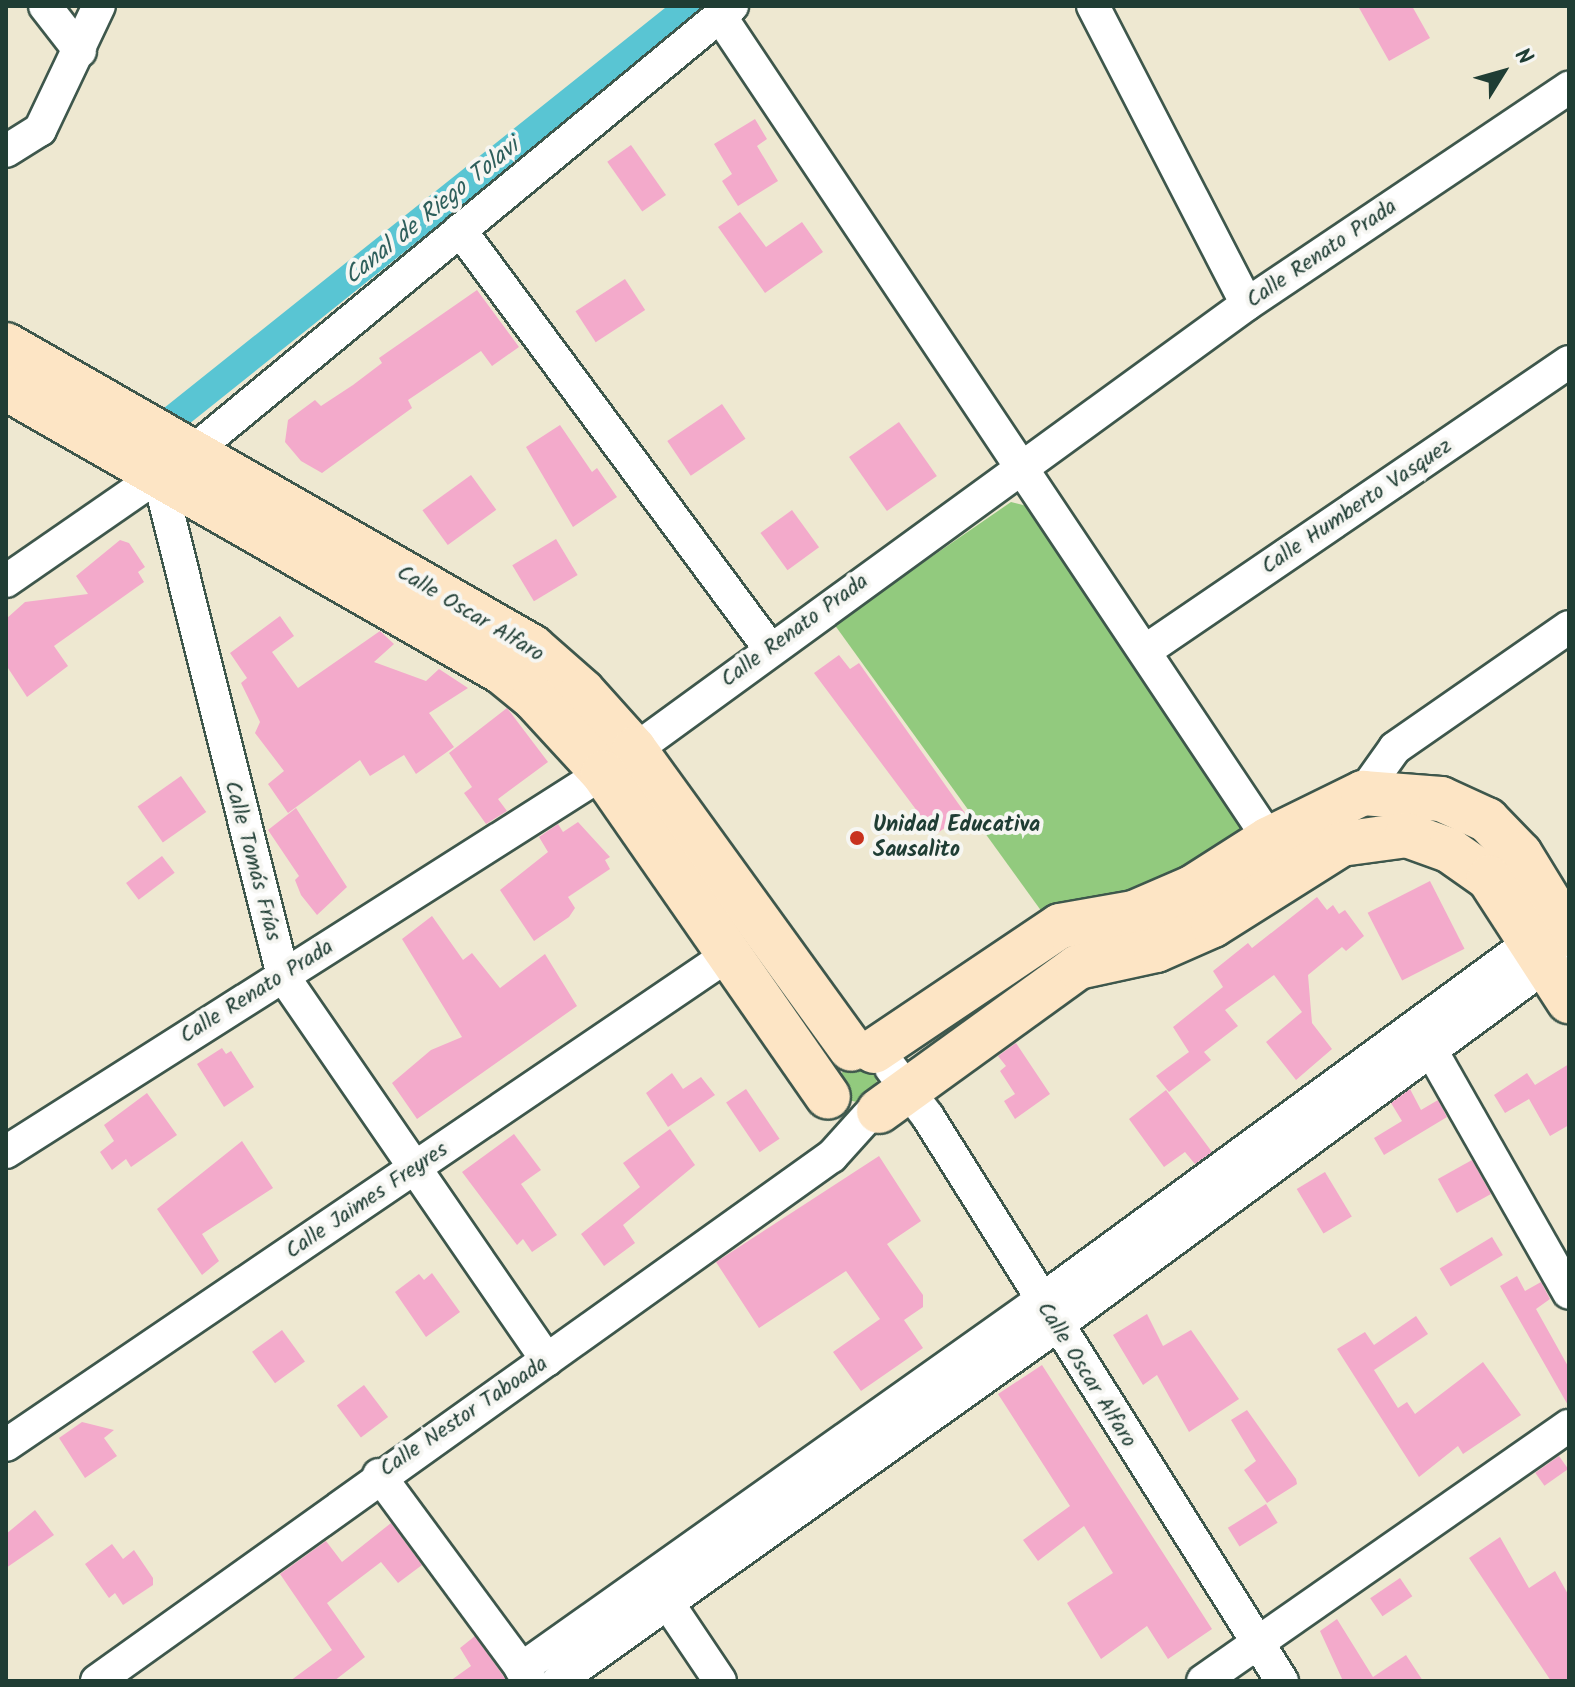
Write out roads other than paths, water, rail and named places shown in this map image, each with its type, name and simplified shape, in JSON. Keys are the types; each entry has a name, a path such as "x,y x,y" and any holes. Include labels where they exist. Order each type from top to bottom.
{"main road":[{"name":"Calle Oscar Alfaro","path":"6,345 175,466 502,672 618,761 867,1087"},
{"name":"Calle Oscar Alfaro","path":"6,388 175,466"},
{"name":"Calle Oscar Alfaro","path":"618,761 728,955 867,1087"},
{"path":"867,1087 1060,926 1134,913 1192,888 1269,839 1363,793 1441,799 1487,820 1520,854 1559,946"},
{"path":"867,1087 1078,967 1156,950 1213,925 1341,844 1407,835 1449,850 1489,878 1559,946"}],"street":[{"path":"45,6 80,51"},
{"path":"6,151 40,130 99,6"},
{"path":"1093,6 1247,304"},
{"path":"6,581 175,466 726,11 1023,469 1269,839"},
{"name":"Calle Renato Prada","path":"6,1152 618,761 1247,304 1569,88"},
{"path":"460,230 770,649"},
{"name":"Calle Humberto Vasquez","path":"1145,651 1569,362"},
{"name":"Calle Tomás Frías","path":"175,466 283,976 412,1171 547,1360"},
{"path":"1363,793 1395,748 1569,627"},
{"path":"379,1475 526,1675 1431,1050 1559,946"},
{"path":"558,1681 1047,1314 1559,946"},
{"name":"Calle Jaimes Freyres","path":"6,1445 728,955"},
{"path":"1431,1050 1569,1293"},
{"name":"Calle Nestor Taboada","path":"97,1681 379,1475 547,1360 832,1156 838,1134 867,1087"},
{"name":"Calle Oscar Alfaro","path":"867,1087 1047,1314 1282,1681"},
{"path":"1203,1681 1569,1426"},
{"path":"667,1602 720,1681"}],"waterway":[{"name":"Canal de Riego Tolavi","path":"174,418 690,6"}],"place":[{"name":"Unidad Educativa Sausalito","path":"857,838"}]}
